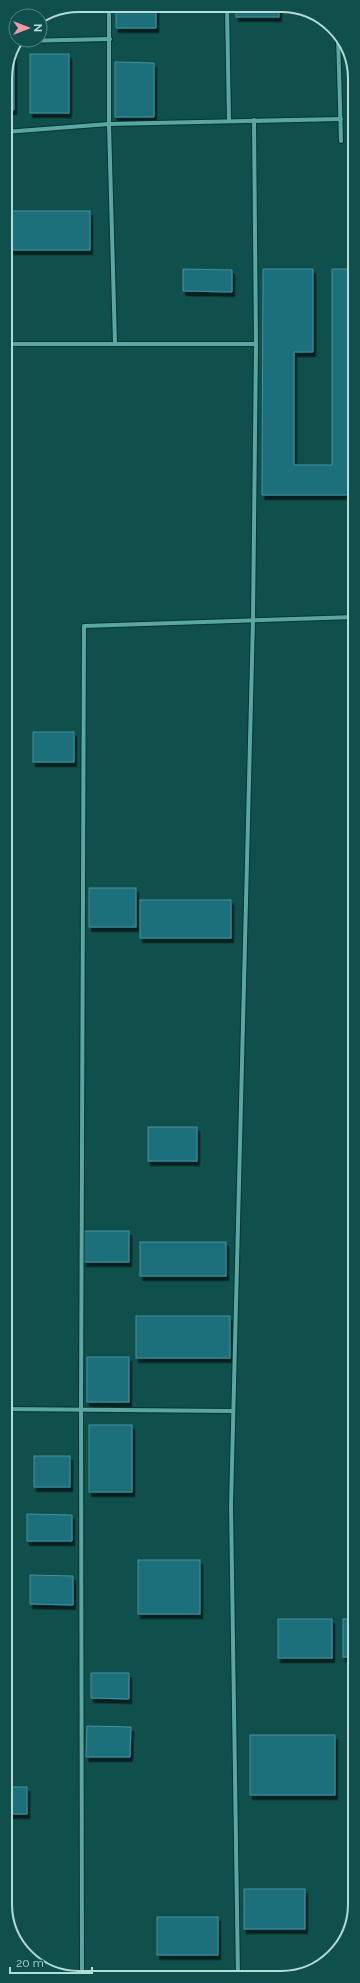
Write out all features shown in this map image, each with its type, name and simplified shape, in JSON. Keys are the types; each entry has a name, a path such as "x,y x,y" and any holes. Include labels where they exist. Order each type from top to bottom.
{"street":[{"path":"110,12 109,124 116,344"},
{"path":"226,12 229,121"},
{"path":"48,40 110,39"},
{"path":"338,45 341,141"},
{"path":"12,131 109,124 341,119"},
{"path":"238,1971 231,1506 253,620 256,344 254,120"},
{"path":"12,344 256,344"},
{"path":"82,1971 81,1410 84,626 348,617"},
{"path":"12,1409 233,1411"}],"building":[{"path":"116,12 156,12 156,28 116,28"},
{"path":"236,12 279,12 279,17 236,17"},
{"path":"30,54 69,54 69,113 30,113"},
{"path":"14,62 14,110 12,110 12,75"},
{"path":"115,62 154,63 154,117 115,117"},
{"path":"12,211 90,211 90,250 12,250"},
{"path":"183,269 232,270 232,292 183,291"},
{"path":"263,269 313,269 313,352 294,352 294,465 332,465 332,269 348,269 348,495 262,495"},
{"path":"33,732 74,732 74,762 33,762"},
{"path":"89,888 136,888 136,927 89,927"},
{"path":"140,900 231,900 231,938 140,938"},
{"path":"148,1127 197,1127 197,1161 148,1161"},
{"path":"84,1231 129,1231 129,1262 84,1262"},
{"path":"140,1242 226,1242 226,1276 140,1276"},
{"path":"136,1316 230,1316 230,1358 136,1358"},
{"path":"87,1357 129,1357 129,1402 87,1402"},
{"path":"89,1425 132,1425 132,1492 89,1492"},
{"path":"34,1456 70,1456 70,1487 34,1487"},
{"path":"27,1514 72,1515 72,1541 27,1541"},
{"path":"138,1560 200,1560 200,1614 138,1614"},
{"path":"30,1575 73,1576 73,1605 30,1604"},
{"path":"278,1619 332,1619 332,1658 278,1658"},
{"path":"343,1619 348,1619 348,1657 343,1657"},
{"path":"91,1673 129,1673 129,1699 91,1698"},
{"path":"87,1726 131,1727 130,1757 86,1757"},
{"path":"250,1735 335,1735 335,1795 250,1795"},
{"path":"12,1787 27,1787 27,1814 12,1814"},
{"path":"244,1889 305,1889 305,1929 244,1929"},
{"path":"157,1917 218,1917 218,1955 157,1955"}]}
